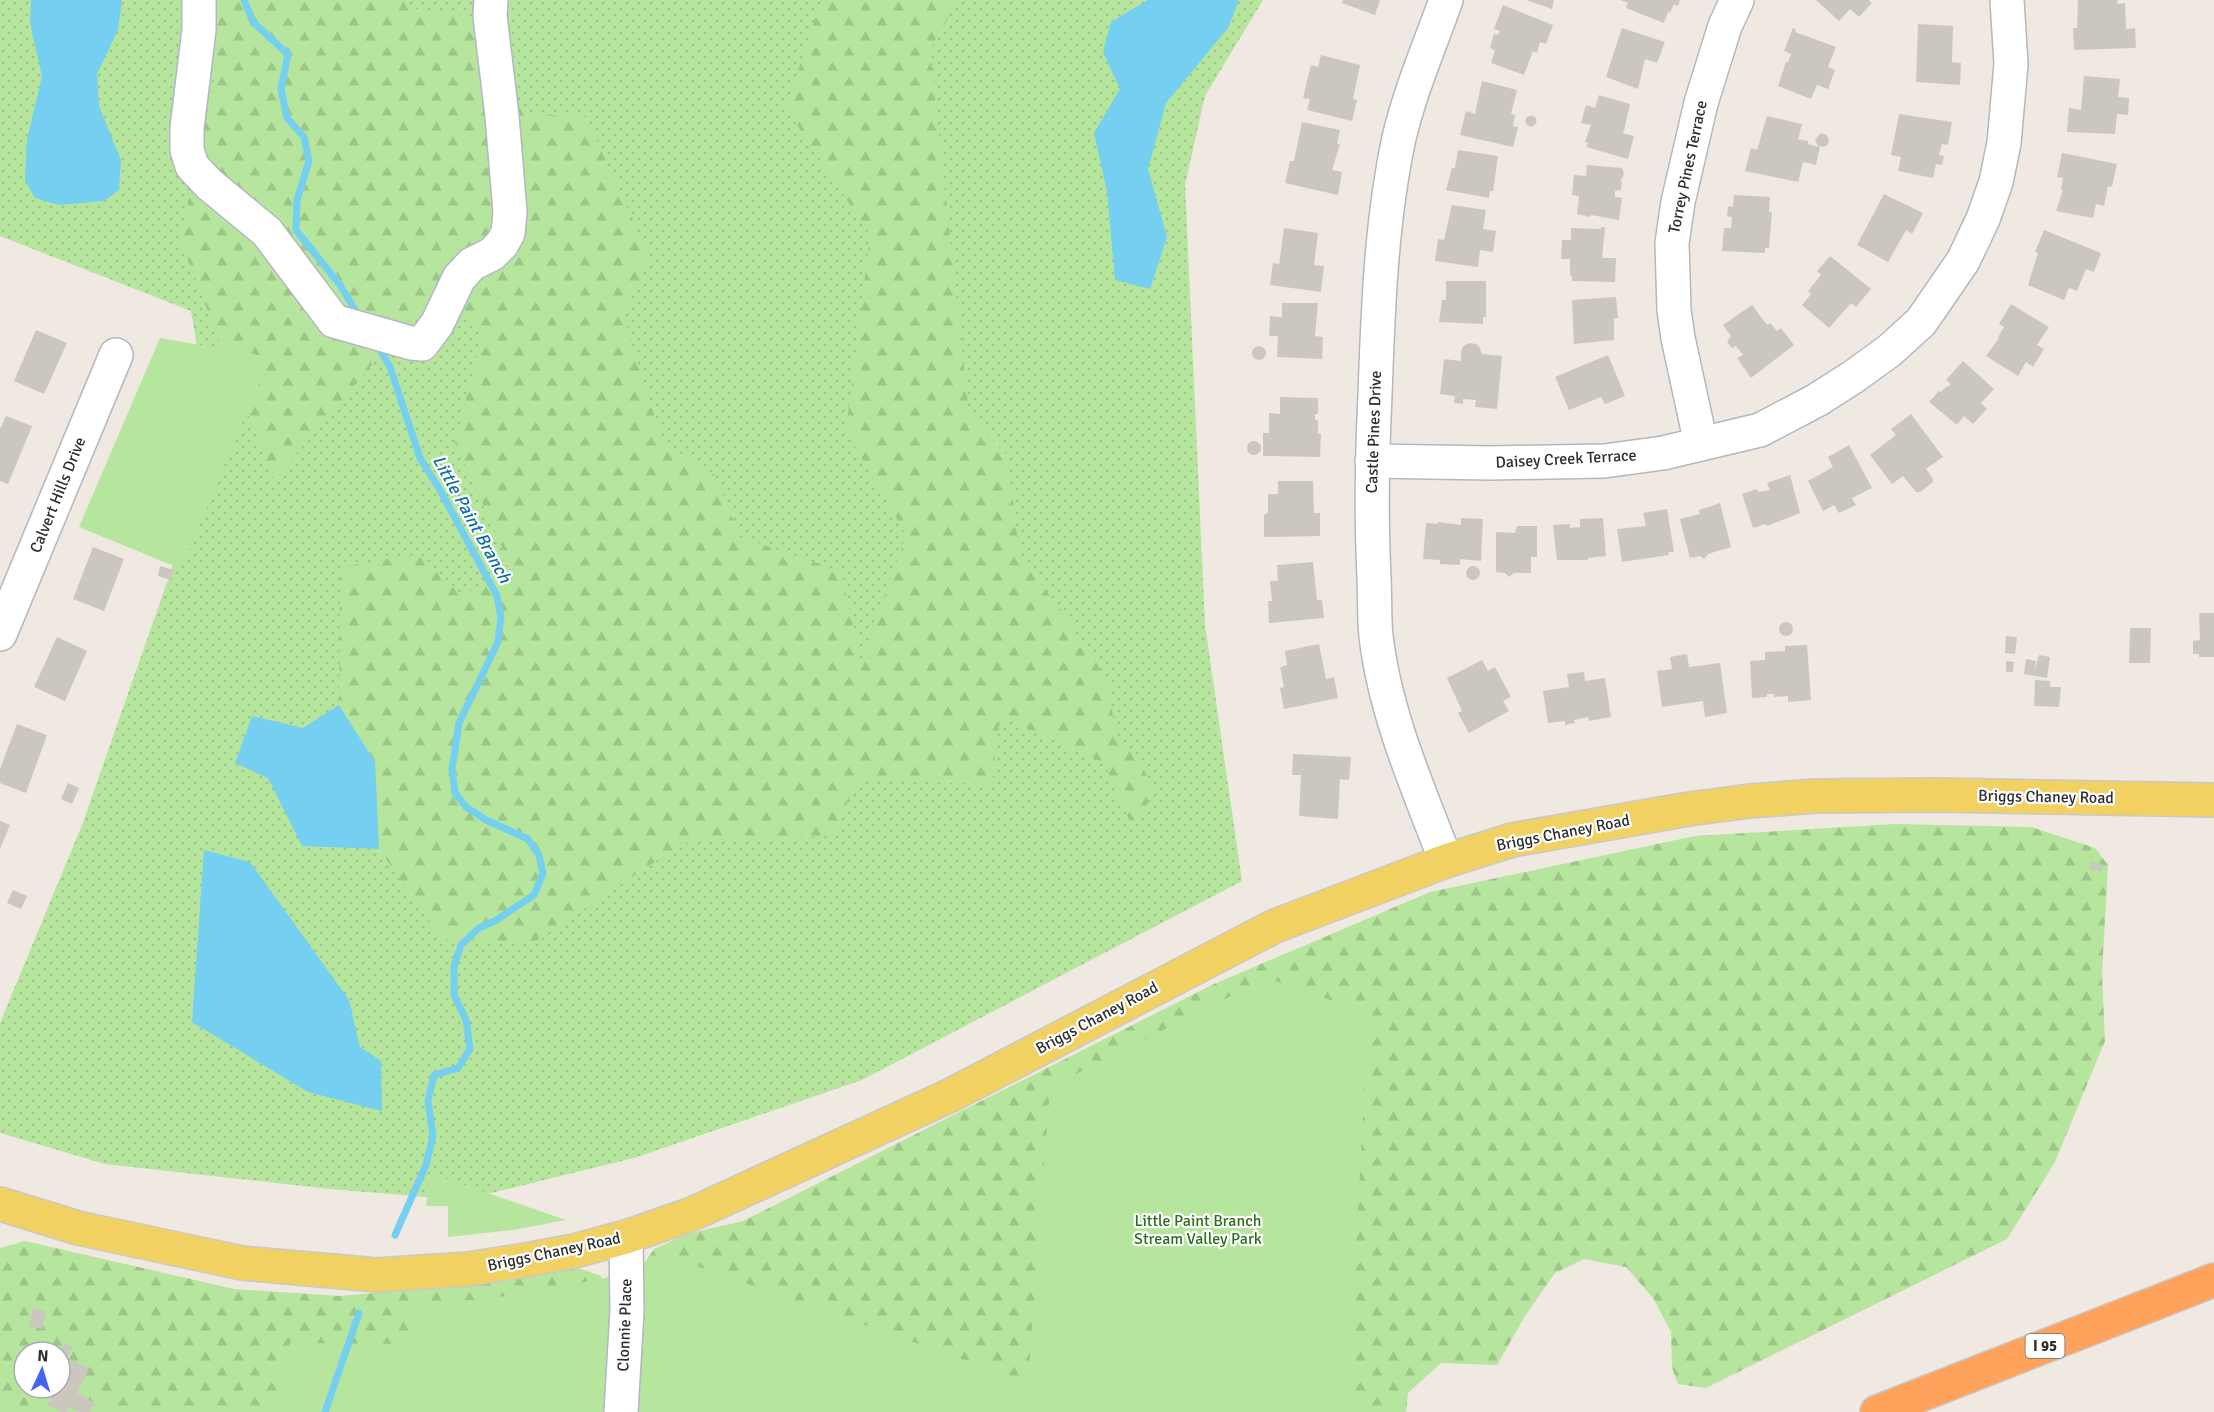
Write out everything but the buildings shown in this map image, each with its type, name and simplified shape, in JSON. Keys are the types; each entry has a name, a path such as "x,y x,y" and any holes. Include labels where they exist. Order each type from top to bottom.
{"highway":[{"name":"I 95","path":"1877,1412 2214,1280"}],"main road":[{"name":"Briggs Chaney Road","path":"0,1204 78,1228 242,1263 377,1275 479,1268 574,1251 626,1237 692,1214 951,1095 1275,926 1446,861 1512,840 1614,821 1750,801 1816,796 1937,795 2214,800"}],"street":[{"path":"199,0 199,30 187,128 187,150 192,166 208,184 267,232 334,321 411,343 422,344 437,324 459,278 472,264 497,249 508,233 510,212 490,16 491,0"},
{"name":"Castle Pines Drive","path":"1446,0 1400,137 1388,197 1379,290 1372,461 1376,636 1387,690 1402,745 1446,861"},
{"name":"Torrey Pines Terrace","path":"1701,444 1677,329 1672,284 1672,243 1678,202 1701,103 1725,26 1737,0"},
{"name":"Daisey Creek Terrace","path":"1372,461 1490,463 1604,461 1663,453 1760,430 1816,400 1889,351 1921,322 1963,261 1983,219 1996,182 2004,142 2011,64 2007,0"},
{"name":"Calvert Hills Drive","path":"0,634 116,355"},
{"name":"Clonnie Place","path":"621,1412 627,1311 626,1237"}],"green space":[{"path":"0,0 1263,0 1205,96 1185,185 1205,625 1242,881 862,1080 634,1158 463,1200 330,1189 105,1164 0,1133 0,1023 82,825 214,448 191,311 0,236"},
{"path":"205,0 405,0 407,8 469,16 524,113 586,117 650,258 623,314 664,443 715,475 740,537 841,571 861,664 906,535 846,431 870,235 786,108 821,0 958,0 930,50 969,415 1007,455 1020,557 1061,610 1108,681 1115,731 1157,789 1132,826 1104,763 1000,716 992,784 857,780 833,836 683,843 533,943 442,939 379,849 375,762 339,705 340,567 420,554 463,596 510,565 455,442 484,330 428,299 274,480 180,240 214,85"},
{"path":"160,338 270,357 181,569 79,527"},
{"path":"1895,824 2031,827 2095,848 2108,865 2102,973 2105,1041 2055,1162 2007,1239 1706,1388 1678,1384 1672,1368 1671,1332 1653,1298 1626,1267 1584,1259 1555,1273 1525,1316 1497,1365 1441,1363 1408,1393 1406,1412 634,1412 641,1268 654,1249 687,1234 743,1221 1214,984 1430,892 1695,836"},
{"name":"Little Paint Branch Stream Valley Park","path":"1267,978 1368,1013 1348,1412 275,1412 290,1343 410,1344 410,1305 538,1292 609,1277 676,1259 1028,1382 1050,1087"},
{"path":"430,1173 566,1220 513,1230 448,1237 448,1206 426,1206"},
{"path":"25,1241 234,1289 340,1296 507,1281 578,1268 601,1276 609,1298 608,1412 0,1412 0,1248"}],"water":[{"path":"31,0 122,0 118,30 97,74 99,106 121,160 119,190 104,201 59,205 35,198 25,180 27,140 42,76 30,23"},
{"path":"1148,0 1239,0 1228,28 1166,103 1148,169 1167,237 1150,289 1115,280 1107,191 1094,133 1120,89 1103,52 1111,22"},
{"path":"339,705 375,762 379,849 302,846 268,778 235,763 252,716 303,728"},
{"path":"204,850 250,862 349,1000 360,1047 381,1061 382,1111 308,1092 192,1022"}],"waterway":[{"name":"Little Paint Branch","path":"244,0 253,22 288,54 281,89 287,118 304,137 309,161 297,200 296,230 340,285 360,318"},
{"name":"Little Paint Branch","path":"377,345 390,367 420,458 440,490 497,596 501,617 498,642 459,723 452,769 455,793 466,807 486,820 528,839 539,855 543,873 534,895 495,921 479,928 461,945 454,966 454,995 466,1020 470,1049 458,1068 434,1075 428,1101 433,1136 426,1165 395,1235"},
{"name":"Little Paint Branch","path":"325,1412 359,1313"}]}
